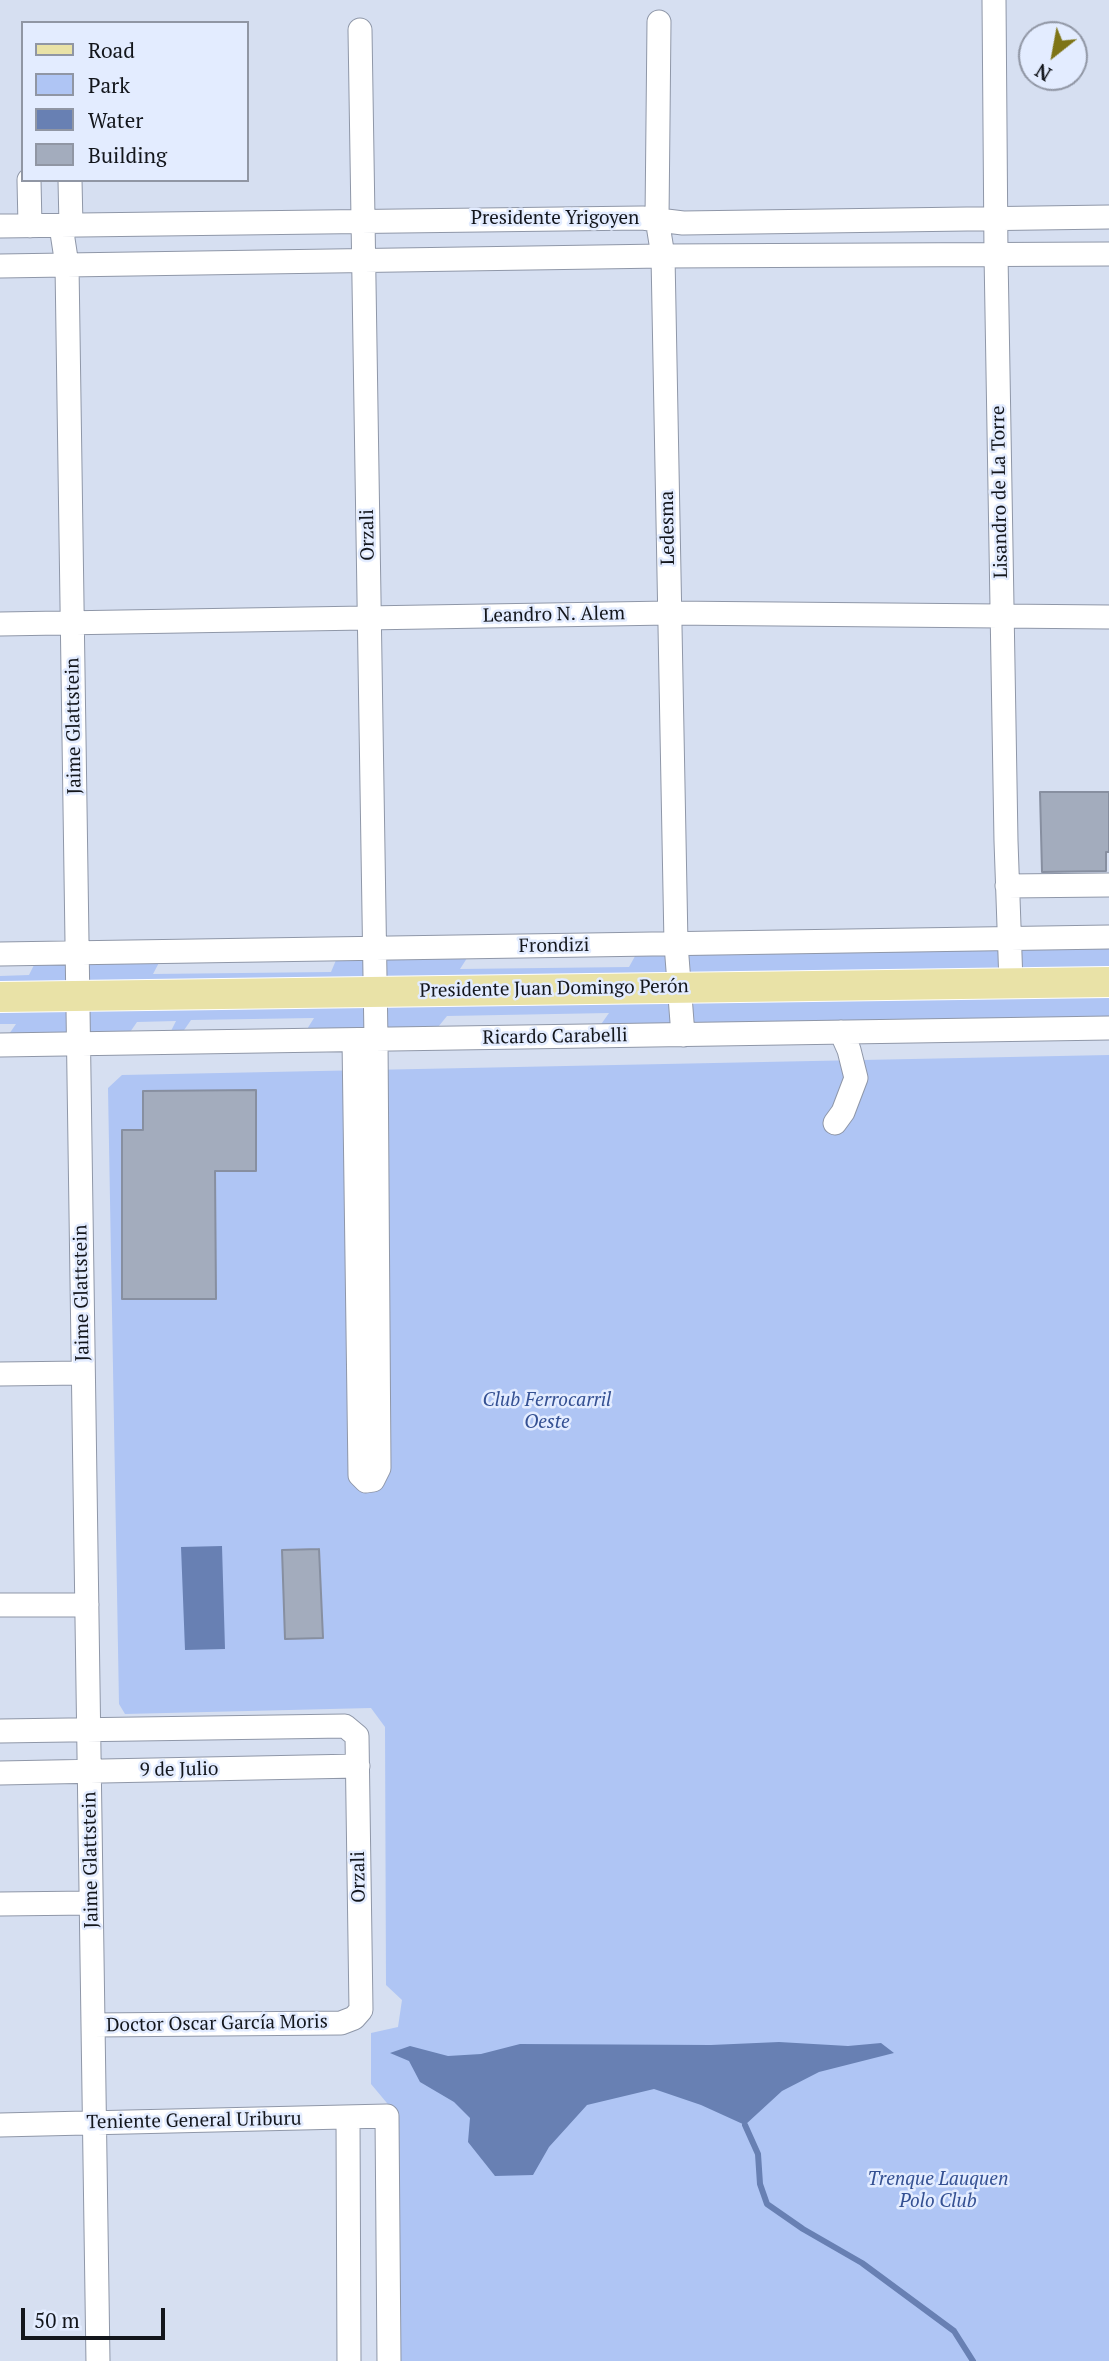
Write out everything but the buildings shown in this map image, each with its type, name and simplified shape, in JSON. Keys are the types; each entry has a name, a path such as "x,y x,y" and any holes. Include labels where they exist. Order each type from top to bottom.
{"main road":[{"name":"Presidente Juan Domingo Perón","path":"0,997 1109,982"}],"street":[{"name":"Lisandro de La Torre","path":"994,0 1002,616 1011,984"},
{"name":"Ledesma","path":"659,22 657,219 663,256 676,944 682,1035"},
{"name":"Orzali","path":"360,30 375,992 365,1040"},
{"path":"30,182 30,226"},
{"name":"Jaime Glattstein","path":"70,182 66,265 98,2361"},
{"name":"Presidente Yrigoyen","path":"0,226 642,218 683,223 1109,217"},
{"name":"Presidente Yrigoyen","path":"0,266 663,256 1109,254"},
{"name":"Leandro N. Alem","path":"0,624 669,613 1109,617"},
{"path":"1007,886 1109,885"},
{"name":"Frondizi","path":"0,954 1109,937"},
{"name":"Ricardo Carabelli","path":"0,1045 1109,1028"},
{"path":"835,1123 843,1112 856,1078 841,1032"},
{"path":"365,1040 379,1468 373,1480 366,1481 360,1475 365,1040"},
{"path":"0,1374 83,1373"},
{"path":"0,1605 87,1605"},
{"name":"Orzali","path":"89,1730 345,1726 357,1736 361,2010 354,2018 341,2023"},
{"path":"0,1731 89,1730"},
{"name":"9 de Julio","path":"0,1773 358,1766"},
{"path":"0,1904 91,1903"},
{"name":"Doctor Oscar García Moris","path":"93,2025 341,2023"},
{"name":"Teniente General Uriburu","path":"0,2125 387,2116 389,2361"},
{"path":"348,2118 349,2361"}],"green space":[{"path":"1109,942 1109,973 0,989 0,976 29,975 37,959 162,957 153,974 331,972 339,953 471,952 460,969 629,967 639,949"},
{"path":"1109,991 1109,1022 597,1030 609,1013 447,1016 434,1032 304,1034 314,1018 191,1020 180,1036 168,1037 176,1021 137,1022 126,1038 5,1040 16,1024 0,1024 0,1007"},
{"path":"1109,1055 1109,2361 401,2361 397,2115 371,2084 371,2033 398,2027 402,2000 386,1985 385,1727 371,1708 125,1714 119,1704 108,1088 122,1075"}],"water":[{"path":"222,1546 225,1649 185,1650 181,1547"},
{"path":"779,2042 848,2046 881,2043 894,2053 819,2072 782,2091 745,2125 701,2105 654,2089 587,2105 549,2147 533,2175 495,2176 468,2142 470,2118 454,2102 420,2082 409,2061 390,2053 410,2046 448,2056 481,2054 520,2044 711,2045"}],"waterway":[{"path":"745,2125 758,2154 760,2184 767,2204 803,2229 862,2263 954,2331 973,2361"}],"park label":[{"name":"Club Ferrocarril Oeste","path":"547,1412"},
{"name":"Trenque Lauquen Polo Club","path":"938,2191"}]}
